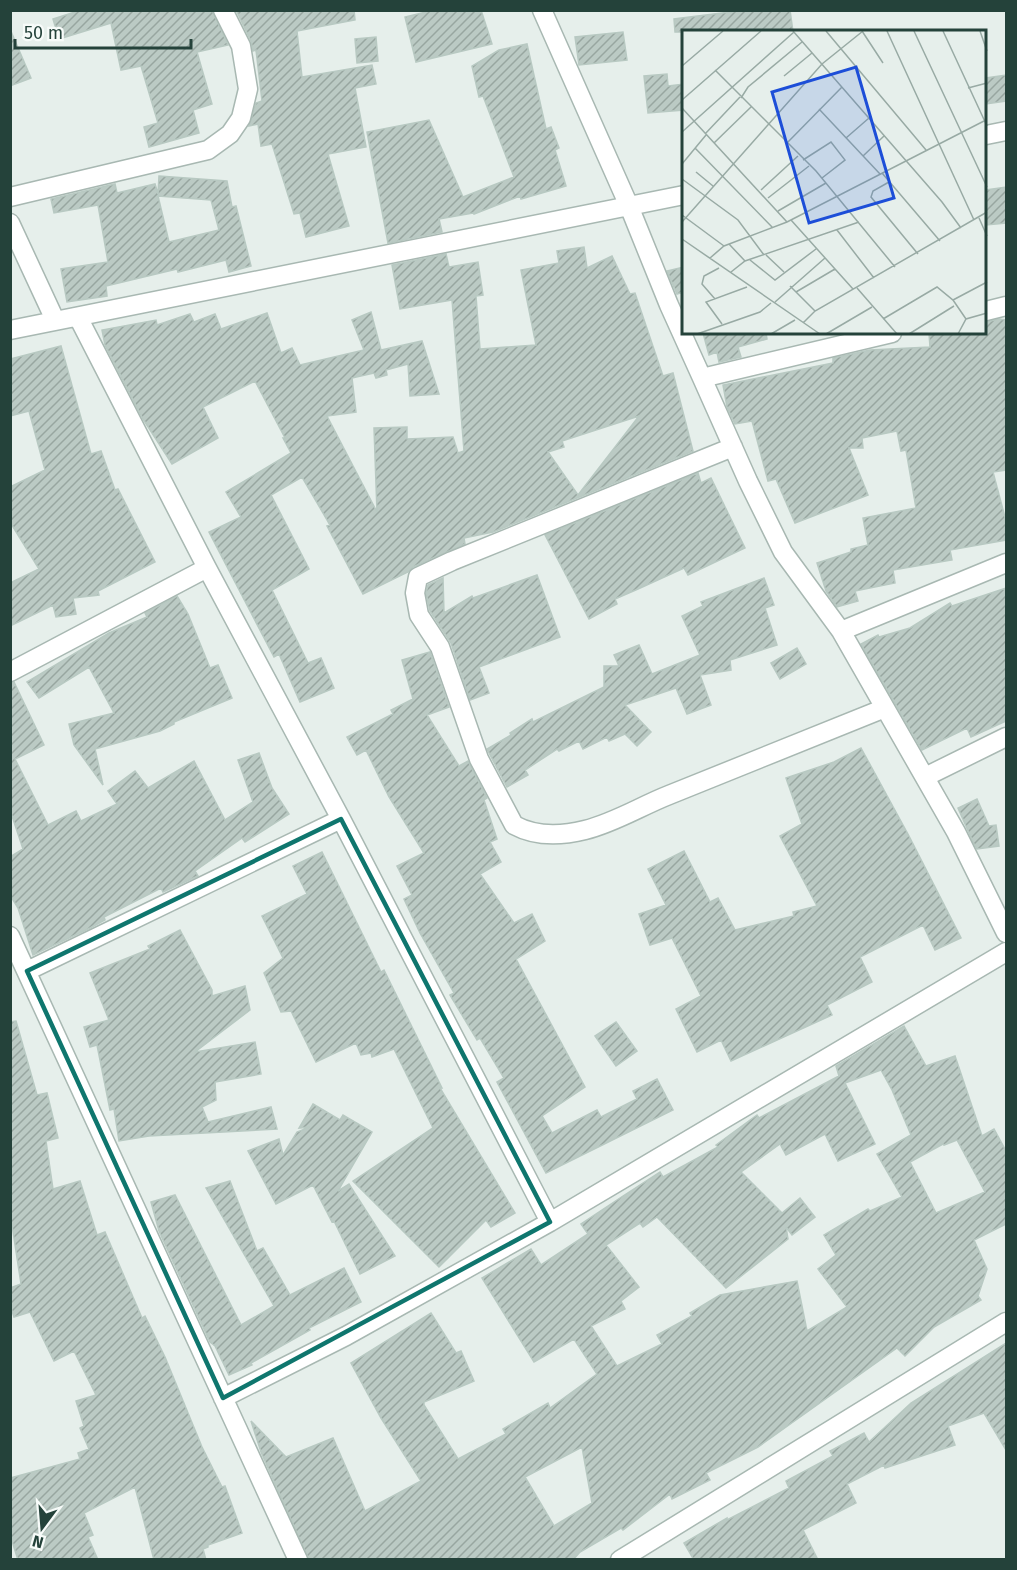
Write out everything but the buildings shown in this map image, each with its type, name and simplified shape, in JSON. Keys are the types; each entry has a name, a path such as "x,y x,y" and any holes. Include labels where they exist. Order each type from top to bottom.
{"street":[{"path":"10,197 208,150 230,134 241,118 248,89 241,46 223,10"},
{"path":"542,10 682,331"},
{"path":"987,135 1006,131"},
{"path":"10,330 682,195"},
{"path":"10,223 55,320"},
{"path":"987,311 1006,306"},
{"path":"78,317 550,1222"},
{"path":"683,334 733,447 783,552 841,631 956,832 1006,933"},
{"path":"702,378 888,334"},
{"path":"733,447 452,561 418,577 415,593 419,615 440,647 479,759 514,825 525,831 548,834 570,833 598,826 646,804 885,708"},
{"path":"841,631 1006,563"},
{"path":"10,672 207,568"},
{"path":"925,777 1006,737"},
{"path":"27,971 340,819"},
{"path":"10,936 298,1560"},
{"path":"224,1398 346,1336 550,1222 1006,952"},
{"path":"620,1560 1006,1322"}],"highlighted area":[{"path":"341,819 550,1222 223,1398 27,971"}]}
